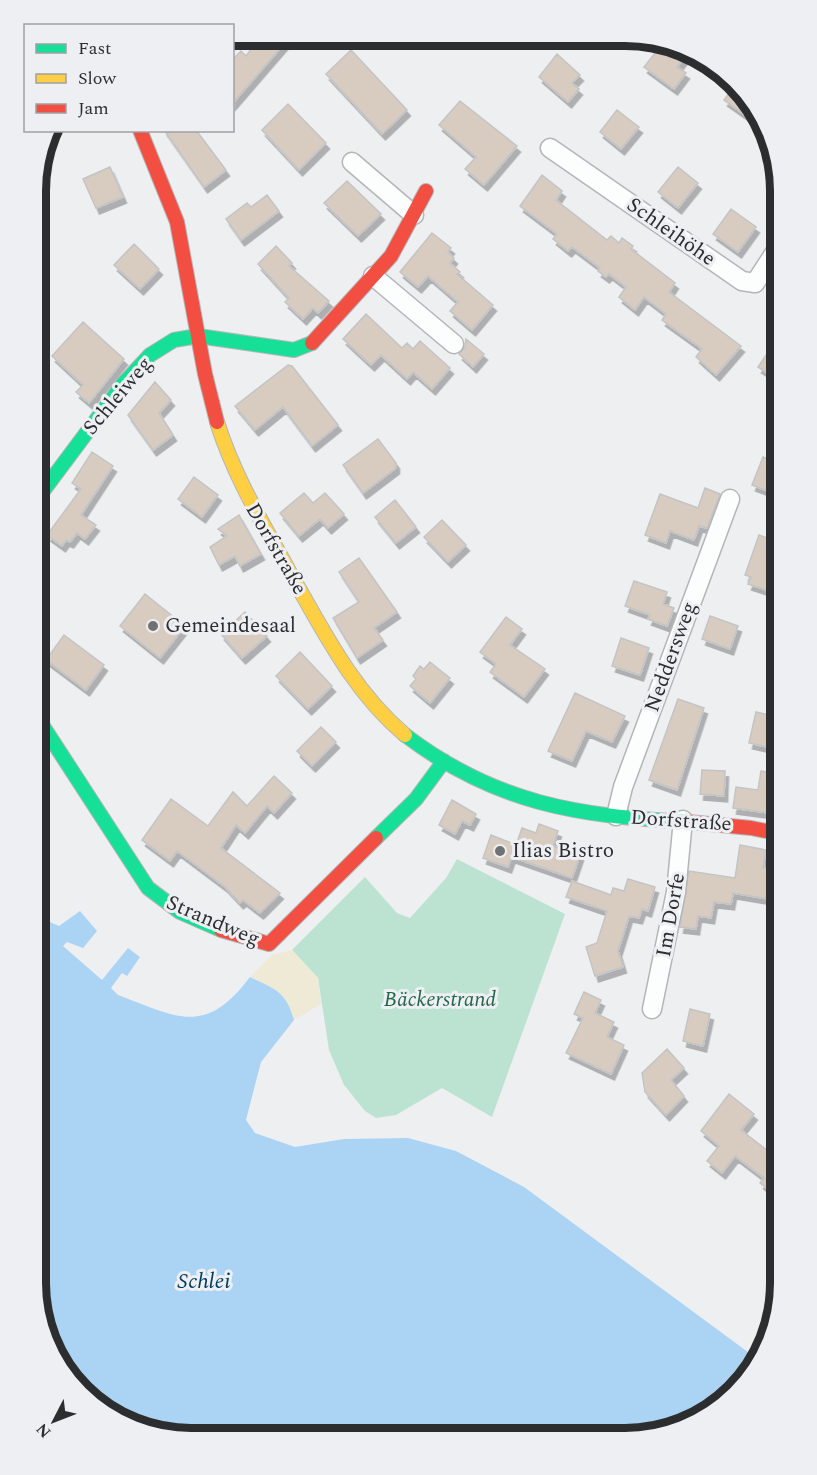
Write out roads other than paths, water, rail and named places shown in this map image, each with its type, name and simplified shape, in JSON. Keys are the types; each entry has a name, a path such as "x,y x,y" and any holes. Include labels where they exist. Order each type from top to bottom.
{"street":[{"name":"Dorfstraße","path":"141,132 180,233 215,418 228,456 247,498 335,652 370,702 405,735 444,761 495,787 546,805 616,816 751,826 770,831"},
{"name":"Schleihöhe","path":"550,148 742,281 755,283 770,260"},
{"path":"352,162 414,215"},
{"path":"198,336 294,350 312,343 391,256 426,191"},
{"path":"373,276 454,344"},
{"name":"Schleiweg","path":"46,473 150,355 174,340 198,336"},
{"name":"Neddersweg","path":"616,816 623,787 730,499"},
{"name":"Strandweg","path":"46,731 136,871 154,895 172,908 261,943 269,944 416,799 444,761"},
{"name":"Im Dorfe","path":"652,1009 676,892 682,820"}],"water":[{"name":"Schlei","path":"80,911 97,931 83,948 67,942 63,946 102,980 128,948 140,957 127,976 122,973 111,988 118,995 157,1010 189,1017 204,1015 219,1008 234,996 250,977 273,988 287,1003 294,1020 261,1062 246,1120 255,1133 295,1147 344,1139 408,1138 456,1151 524,1187 752,1355 741,1372 721,1393 690,1414 654,1426 635,1428 191,1428 163,1426 145,1421 111,1404 82,1379 71,1364 61,1348 49,1312 46,1284 46,920 59,926"}],"place":[{"name":"Gemeindesaal","path":"153,626"},
{"name":"Ilias Bistro","path":"500,851"}],"park label":[{"name":"Bäckerstrand","path":"440,1000"}]}
